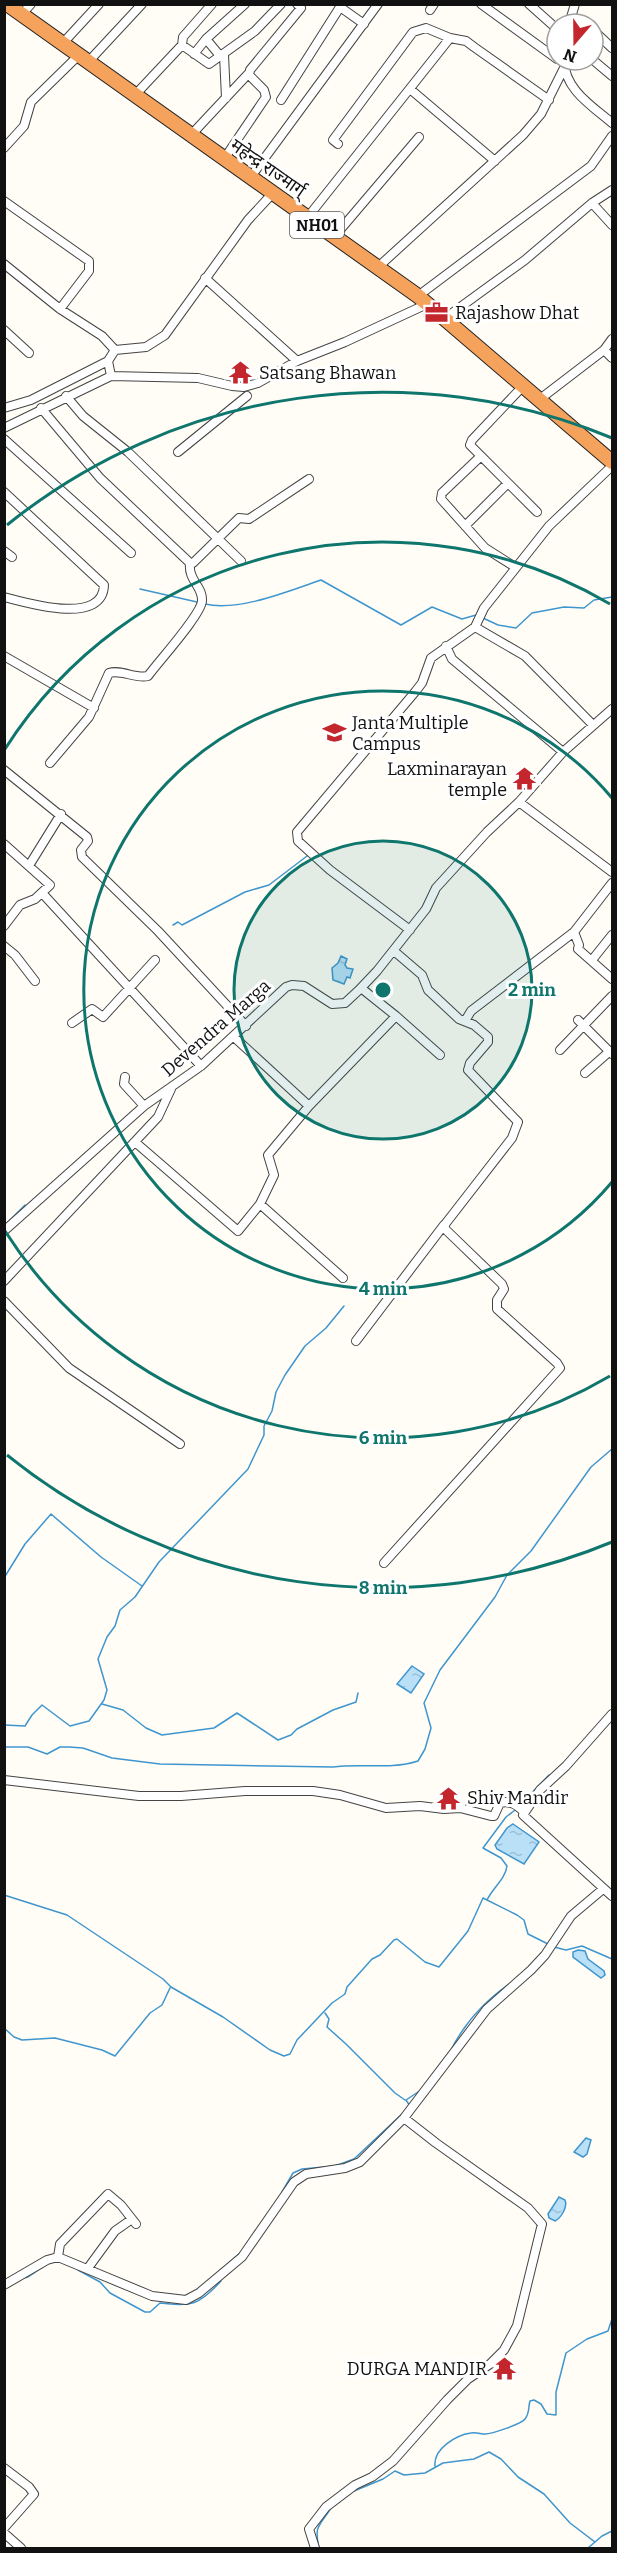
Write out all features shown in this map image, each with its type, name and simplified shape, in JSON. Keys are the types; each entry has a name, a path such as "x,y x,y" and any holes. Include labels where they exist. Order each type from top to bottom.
{"highway":[{"name":"महेन्द्र राज्मार्ग्","path":"7,4 27,9 63,43 422,300 524,384 612,464"}],"street":[{"path":"63,43 99,4"},
{"path":"4,147 24,126 31,102 85,58 141,4"},
{"path":"135,95 182,45 183,37 212,4"},
{"path":"194,54 206,39 245,4"},
{"path":"182,45 209,64 255,31 281,4"},
{"path":"191,135 249,73 301,8 297,4"},
{"path":"250,178 378,4"},
{"path":"481,4 545,50"},
{"path":"529,4 545,18"},
{"path":"281,100 340,7 364,24"},
{"path":"338,144 333,140 413,32 426,28 450,38 466,41 549,100"},
{"path":"307,218 450,38"},
{"path":"206,39 223,56 226,99"},
{"path":"377,268 524,135 549,100 558,72"},
{"path":"565,72 571,86 612,123"},
{"path":"224,159 266,97 264,90 249,73"},
{"path":"410,89 495,161"},
{"path":"4,428 41,408 111,376 198,378 232,387 244,387 272,376 297,361 345,342 422,300 591,166 612,136"},
{"path":"334,237 419,137"},
{"path":"444,319 525,260 592,203 612,190"},
{"path":"115,350 146,347 165,335 205,278 272,194"},
{"path":"4,201 89,261 91,265 89,271 60,309"},
{"path":"592,203 612,225"},
{"path":"4,264 60,309 102,336 115,350"},
{"path":"205,278 297,361"},
{"path":"4,330 29,353"},
{"path":"4,343 12,337"},
{"path":"540,399 604,350 612,339"},
{"path":"4,408 31,400 108,361 115,350"},
{"path":"604,350 612,358"},
{"path":"108,361 111,376"},
{"path":"524,384 470,442 537,512"},
{"path":"66,396 83,416 128,452 241,561"},
{"path":"178,452 247,396"},
{"path":"41,408 100,478 190,563 190,575 202,593 200,610 148,676 114,671 109,673 89,717 51,763"},
{"path":"4,439 131,553"},
{"path":"481,456 441,495 441,499 485,548 515,567"},
{"path":"410,930 330,870 298,841 297,832 416,692 431,658 478,624 482,612 549,526 612,464"},
{"path":"190,563 193,563 239,518 249,519 309,479"},
{"path":"465,526 508,483"},
{"path":"4,492 87,568 104,585 104,589 98,600 81,609 62,610 4,597"},
{"path":"4,551 12,557"},
{"path":"478,624 525,656 593,725"},
{"path":"447,646 452,659 563,752"},
{"path":"4,656 93,708"},
{"name":"Devendra Marga","path":"4,1231 144,1106 201,1066 286,987 304,986 332,1004 345,1003 394,951 426,909 442,881 487,832 519,802 563,752 612,709"},
{"path":"4,770 61,814 88,839 81,850 82,857 158,931 246,1026"},
{"path":"519,802 612,872"},
{"path":"30,864 61,814"},
{"path":"4,844 30,864 50,885 43,894 20,905 4,926"},
{"path":"465,1021 471,1011 574,932 612,883"},
{"path":"43,894 201,1066"},
{"path":"574,932 579,945 578,949 612,979"},
{"path":"592,960 612,934"},
{"path":"4,946 15,955 35,981"},
{"path":"356,1341 512,1138 518,1125 518,1120 468,1070 470,1063 489,1039 479,1028 459,1019 428,990 422,975 394,951"},
{"path":"72,1023 92,1009 103,1017 155,960"},
{"path":"361,988 440,1055"},
{"path":"560,1050 611,1002"},
{"path":"135,1142 238,1231 260,1204 274,1174 268,1155 309,1106 396,1016"},
{"path":"578,1020 611,1053 585,1073"},
{"path":"234,1037 309,1106"},
{"path":"124,1077 124,1084 144,1106"},
{"path":"4,1281 158,1117 172,1088"},
{"path":"260,1204 343,1278"},
{"path":"384,1563 560,1368 497,1309 497,1300 504,1289 502,1284 446,1232 444,1225"},
{"path":"4,1301 69,1368 180,1444"},
{"path":"520,1809 543,1785 566,1766 612,1714"},
{"path":"4,1780 139,1796 181,1796 245,1791 325,1792 386,1809 420,1806 460,1808 491,1816 494,1816 500,1808 500,1803 510,1803 520,1809 524,1816 612,1896"},
{"path":"4,2285 47,2260 58,2257 152,2296 176,2300 194,2297 242,2257 294,2182 306,2174 354,2166 404,2118 487,2009 531,1970 545,1955 571,1916 603,1889"},
{"path":"315,2548 309,2529 326,2507 355,2485 372,2477 393,2460 468,2379 490,2364 504,2350 517,2326 542,2224 528,2208 404,2118"},
{"path":"58,2257 60,2244 108,2194 111,2194 134,2222 115,2231 88,2268"},
{"path":"4,2468 34,2493 4,2528"},
{"path":"4,2533 21,2548"}],"water":[{"path":"341,956 347,959 345,965 347,968 353,969 350,978 347,977 344,984 333,980 332,968"},
{"path":"412,1666 424,1674 411,1693 397,1684"},
{"path":"513,1824 539,1842 524,1864 497,1849 495,1845 507,1828"},
{"path":"585,1951 588,1959 604,1971 605,1975 601,1978 573,1957 573,1952"},
{"path":"586,2138 591,2140 587,2154 583,2157 574,2152"},
{"path":"559,2197 565,2200 566,2206 562,2215 555,2221 549,2218 548,2214"}],"waterway":[{"path":"205,604 218,606 248,603 321,580 401,625 432,607 462,619 476,615"},
{"path":"140,589 197,602"},
{"path":"483,618 498,625 516,628 532,613 564,607 584,608 594,600 612,597"},
{"path":"173,925 178,922 182,925 245,892 269,885 307,856"},
{"path":"5,1225 25,1205"},
{"path":"4,1725 25,1726 42,1705 70,1726 89,1721 104,1700 107,1690 98,1659 107,1637 115,1626 120,1610 135,1597 159,1562 248,1469 264,1435 264,1426 272,1411 276,1392 285,1375 305,1346 326,1328 344,1306"},
{"path":"4,1747 28,1747 47,1754 60,1747 83,1748 112,1758 160,1764 333,1767 386,1766 418,1761 425,1749 431,1728 424,1703 440,1670 495,1597 507,1575 531,1551 591,1467 612,1449"},
{"path":"4,1578 25,1544 51,1514 101,1557 142,1586"},
{"path":"102,1704 123,1710 146,1728 162,1735 214,1728 237,1713 278,1740 291,1735 297,1729 333,1710 356,1702 358,1693"},
{"path":"521,1804 549,1775"},
{"path":"487,1900 504,1875 507,1866 501,1858 483,1848 506,1817 515,1810"},
{"path":"4,1895 67,1915 163,1979 171,1987 223,2017 270,2050 284,2056 290,2054 297,2040 332,2003 345,1994 347,1987 372,1959 380,1955 394,1940 397,1939 425,1962 439,1967 468,1931 483,1898 517,1915 524,1920 528,1934 548,1944"},
{"path":"554,1947 566,1950 582,1946 612,1959"},
{"path":"450,2052 461,2032 475,2014 509,1984"},
{"path":"4,2028 14,2037 22,2040 55,2038 102,2050 115,2056 150,2013 162,2005 170,1988"},
{"path":"325,2013 329,2019 327,2027 405,2100"},
{"path":"410,2106 406,2100 421,2090 442,2063"},
{"path":"282,2192 293,2173 302,2169 335,2166 354,2159 402,2114"},
{"path":"217,2273 240,2253"},
{"path":"19,2279 28,2277 49,2263"},
{"path":"78,2270 100,2282 110,2293 145,2312 150,2312 160,2303 180,2305 200,2300 221,2281"},
{"path":"435,2466 438,2454 452,2440 465,2434 494,2432 525,2419 530,2401 534,2400 541,2404 547,2414 556,2415 556,2392 566,2353 587,2339 608,2331 612,2319"},
{"path":"354,2491 383,2479 395,2471 404,2475 425,2473 443,2463 474,2459 489,2452 501,2459 518,2477 544,2494 570,2523 595,2542"},
{"path":"319,2548 317,2530 331,2508"},
{"path":"588,2548 612,2531"}],"place":[{"name":"Rajashow Dhat","path":"437,313"},
{"name":"Satsang Bhawan","path":"241,373"},
{"name":"Janta Multiple Campus","path":"334,733"},
{"name":"Laxminarayan temple","path":"525,779"},
{"name":"Shiv Mandir","path":"449,1798"},
{"name":"DURGA MANDIR","path":"505,2369"}]}
